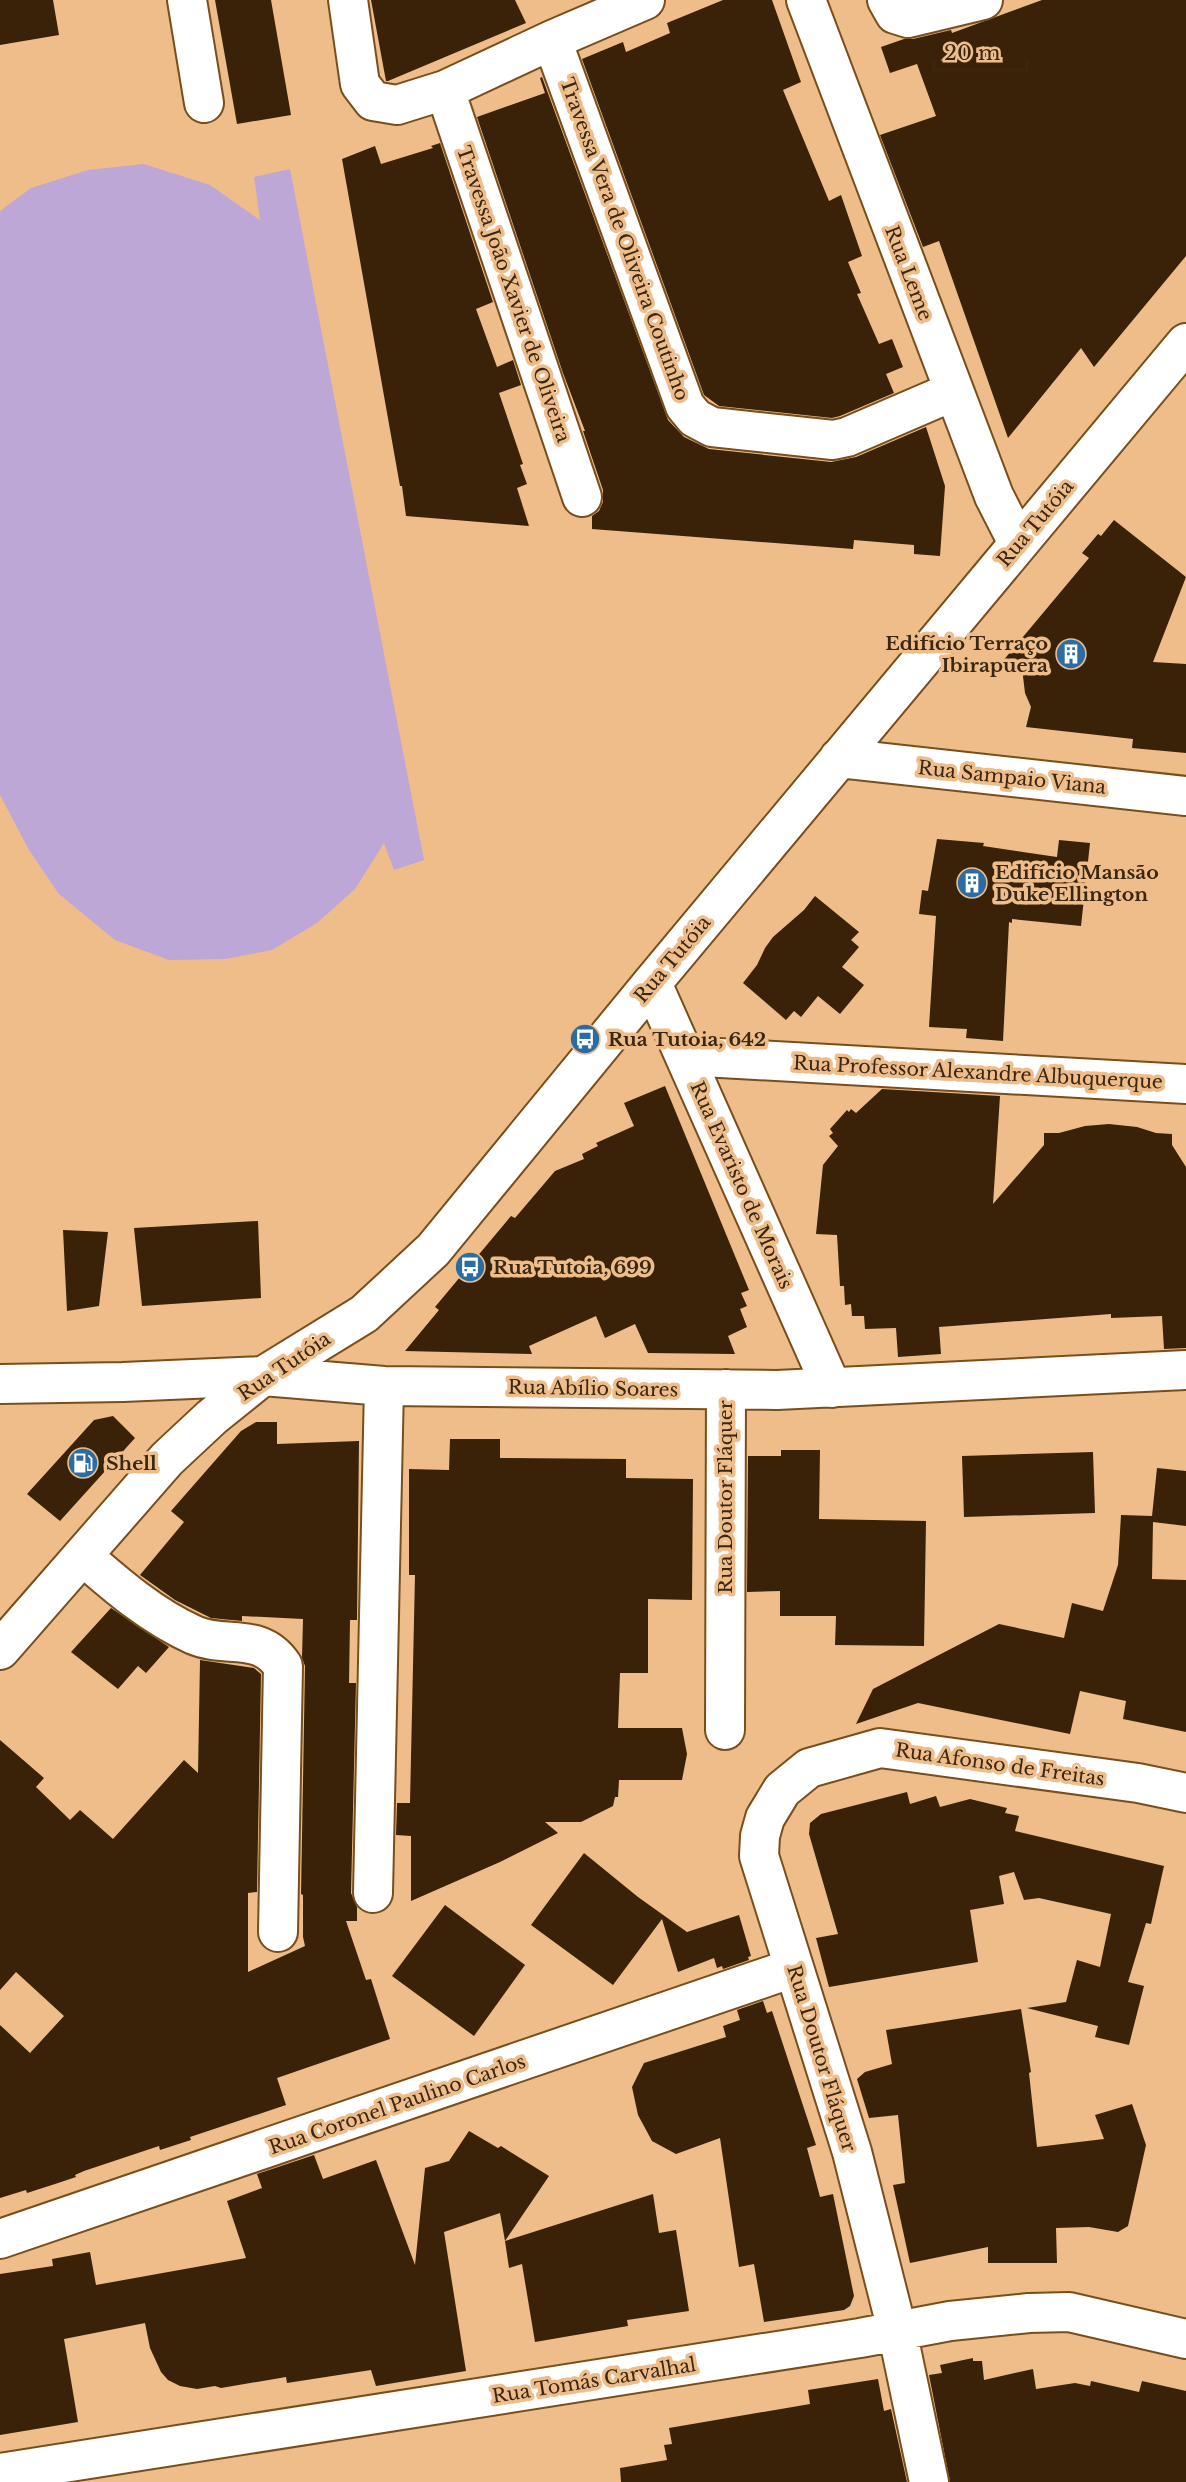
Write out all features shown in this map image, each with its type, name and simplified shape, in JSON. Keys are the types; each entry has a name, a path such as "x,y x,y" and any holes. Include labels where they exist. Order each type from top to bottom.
{"street":[{"path":"187,0 204,103"},
{"path":"348,0 360,84 373,101 397,106 445,90 645,0"},
{"name":"Rua Leme","path":"806,0 994,496 1018,543"},
{"path":"887,0 895,14 908,19 984,0"},
{"name":"Travessa Vera de Oliveira Coutinho","path":"552,40 685,406 695,418 712,427 833,440 847,437 954,391"},
{"name":"Travessa João Xavier de Oliveira","path":"445,90 582,498"},
{"name":"Rua Tutóia","path":"0,1650 167,1459 212,1417 263,1376 364,1314 433,1250 1186,343"},
{"name":"Rua Sampaio Viana","path":"839,758 1186,796"},
{"name":"Rua Evaristo de Morais","path":"652,983 832,1388"},
{"name":"Rua Professor Alexandre Albuquerque","path":"685,1056 1186,1084"},
{"name":"Rua Abílio Soares","path":"0,1384 263,1376 384,1385 832,1388 1186,1370"},
{"path":"373,1893 384,1385"},
{"name":"Rua Doutor Fláquer","path":"725,1730 726,1389"},
{"path":"83,1556 131,1598 196,1636 263,1646 276,1655 283,1666 278,1932"},
{"name":"Rua Afonso de Freitas","path":"782,1790 809,1768 880,1748 1138,1783 1186,1793"},
{"name":"Rua Doutor Fláquer","path":"782,1790 765,1818 760,1836 759,1856 852,2152 897,2330 929,2482"},
{"name":"Rua Coronel Paulino Carlos","path":"0,2239 793,1968"},
{"name":"Rua Tomás Carvalhal","path":"0,2473 950,2321 1069,2312 1186,2339"}],"shaded area":[{"path":"144,164 210,185 260,220 254,177 290,169 424,860 394,870 384,843 355,889 317,923 272,950 225,959 169,960 115,940 59,894 29,850 0,795 0,211 31,188 88,170"}],"building":[{"path":"0,0 53,0 59,35 0,45"},
{"path":"215,0 271,0 291,115 237,124"},
{"path":"371,0 515,0 526,23 386,81"},
{"path":"723,0 772,0 801,82 783,90 829,201 841,195 862,256 848,262 861,293 857,294 879,344 892,339 903,367 886,374 894,393 840,416 832,418 719,406 704,395 582,59 623,42 626,52 670,33 667,23"},
{"path":"1042,0 1186,0 1186,256 1094,367 1081,348 1008,438 939,241 923,247 880,135 936,116 917,64 890,73 881,47 904,39 951,30 952,33"},
{"path":"542,77 668,420 684,437 709,449 831,462 856,457 926,427 945,486 940,556 914,554 914,545 854,540 853,549 592,529 592,516 599,511 603,502 603,490 477,117 545,93 540,78"},
{"path":"440,143 493,302 476,309 497,367 513,360 521,385 499,393 523,464 520,465 527,484 517,488 529,526 406,516 342,159 375,146 381,164 433,148 431,146"},
{"path":"1114,520 1186,577 1153,662 1186,664 1186,753 1132,748 1133,739 1026,727 1031,707 1025,693 1022,668 1002,662 1089,558 1082,553"},
{"path":"937,839 984,843 983,846 1057,857 1059,840 1090,843 1081,926 1012,919 1012,923 1009,922 1003,1041 966,1038 967,1029 929,1027 936,916 919,914 922,890 928,891"},
{"path":"815,896 859,932 851,940 859,947 842,967 864,985 840,1014 818,996 801,1017 794,1011 786,1020 743,983 773,937 804,910"},
{"path":"665,1086 749,1290 741,1293 747,1306 740,1309 747,1327 728,1336 735,1354 648,1353 635,1324 605,1338 596,1316 529,1346 532,1354 405,1351 439,1310 435,1307 511,1216 515,1218 555,1171 584,1159 582,1154 598,1146 596,1143 634,1126 624,1103"},
{"path":"882,1089 1000,1096 993,1204 1044,1145 1044,1133 1109,1124 1172,1134 1172,1145 1186,1167 1186,1348 1164,1349 1162,1316 1111,1318 1111,1314 939,1327 941,1354 898,1357 896,1328 865,1329 864,1316 852,1316 851,1304 845,1305 844,1286 840,1286 837,1235 816,1234 823,1165 838,1146 829,1136 833,1133 830,1129 847,1110 849,1112 851,1109 856,1113"},
{"path":"258,1221 261,1298 142,1306 134,1228"},
{"path":"63,1230 108,1232 99,1306 67,1311"},
{"name":"Shell","path":"113,1416 135,1438 60,1521 27,1494 94,1420"},
{"path":"256,1422 277,1422 277,1444 359,1441 357,1620 350,1620 349,1683 356,1683 351,1893 357,1907 357,1921 346,1921 366,1980 371,1979 390,2039 277,2078 286,2105 190,2137 191,2140 160,2150 159,2146 84,2171 75,2175 76,2177 55,2184 0,2198 0,2025 30,2053 64,2016 16,1972 0,1990 0,1740 44,1778 36,1787 70,1820 80,1810 113,1839 184,1760 198,1773 200,1660 254,1668 261,1674 257,1892 248,1893 248,1972 305,1946 301,1894 305,1666 302,1658 303,1619 242,1616 242,1621 211,1618 175,1600 140,1575 184,1522 171,1511 241,1431"},
{"path":"450,1439 500,1439 500,1458 626,1459 626,1478 693,1479 692,1600 648,1599 648,1673 620,1673 618,1728 682,1728 687,1754 682,1780 619,1780 618,1797 615,1797 613,1806 581,1822 545,1822 558,1833 411,1901 411,1836 396,1835 397,1803 410,1803 415,1575 409,1575 409,1469 449,1470"},
{"path":"781,1450 820,1450 819,1519 926,1521 924,1646 835,1645 836,1616 780,1616 780,1591 747,1592 748,1456 781,1456"},
{"path":"1093,1452 1095,1513 964,1517 962,1456"},
{"path":"1157,1468 1186,1471 1186,1526 1153,1522 1152,1579 1186,1580 1186,1732 1123,1719 1126,1701 1080,1691 1070,1734 918,1703 856,1724 873,1689 999,1624 1064,1638 1072,1603 1103,1611 1118,1565 1121,1515 1152,1516"},
{"path":"111,1608 169,1647 146,1673 138,1666 118,1689 71,1652"},
{"path":"907,1792 910,1804 936,1796 940,1807 970,1799 1007,1808 1005,1813 1019,1816 1015,1831 1164,1866 1151,1924 1146,1923 1128,1982 1144,1986 1129,2045 1095,2037 1098,2026 1027,2008 1066,2002 1077,1960 1100,1967 1111,1914 1039,1898 1024,1900 1014,1872 999,1876 1004,1904 970,1910 978,1962 829,1987 816,1938 838,1934 809,1834 810,1823 821,1814"},
{"path":"584,1853 687,1932 739,1915 751,1956 748,1957 749,1960 723,1969 722,1966 717,1968 714,1958 678,1972 662,1919 613,1985 531,1925"},
{"path":"445,1905 525,1965 474,2036 392,1976"},
{"path":"763,2001 767,2013 772,2011 816,2145 807,2148 820,2197 833,2194 854,2296 850,2306 844,2310 764,2322 754,2264 739,2267 720,2138 676,2154 652,2141 638,2115 632,2087 644,2063 726,2037 723,2026 740,2020 737,2010"},
{"path":"1021,2009 1031,2072 1037,2147 1104,2139 1095,2115 1132,2104 1146,2145 1128,2226 1118,2232 1089,2227 1056,2228 1057,2263 988,2263 988,2247 910,2263 893,2185 905,2183 898,2115 869,2118 857,2079 865,2072 892,2064 886,2030"},
{"path":"469,2131 498,2148 501,2146 549,2176 505,2241 500,2213 444,2232 466,2371 376,2386 371,2370 287,2383 286,2377 221,2388 215,2386 197,2389 180,2386 168,2380 161,2372 150,2348 145,2323 64,2339 78,2422 0,2435 0,2274 53,2266 52,2259 90,2252 96,2285 246,2258 227,2201 262,2188 257,2174 314,2155 323,2179 376,2160 415,2265 425,2168 449,2161"},
{"path":"653,2194 659,2233 676,2230 689,2311 627,2320 628,2326 535,2342 522,2264 509,2268 505,2241"},
{"path":"973,2358 973,2361 982,2361 984,2380 1033,2369 1036,2389 1075,2383 1090,2386 1091,2381 1139,2392 1142,2381 1186,2391 1186,2482 950,2482 929,2375 942,2373 940,2365"},
{"path":"878,2379 884,2411 891,2409 907,2482 621,2482 620,2468 667,2460 664,2445 672,2444 669,2428 810,2404 808,2390"}],"place":[{"name":"Edifício Terraço Ibirapuera","path":"1071,654"},
{"name":"Edifício Mansão Duke Ellington","path":"972,883"},
{"name":"Rua Tutoia, 642","path":"585,1039"},
{"name":"Rua Tutoia, 699","path":"470,1267"},
{"name":"Shell","path":"83,1463"}]}
